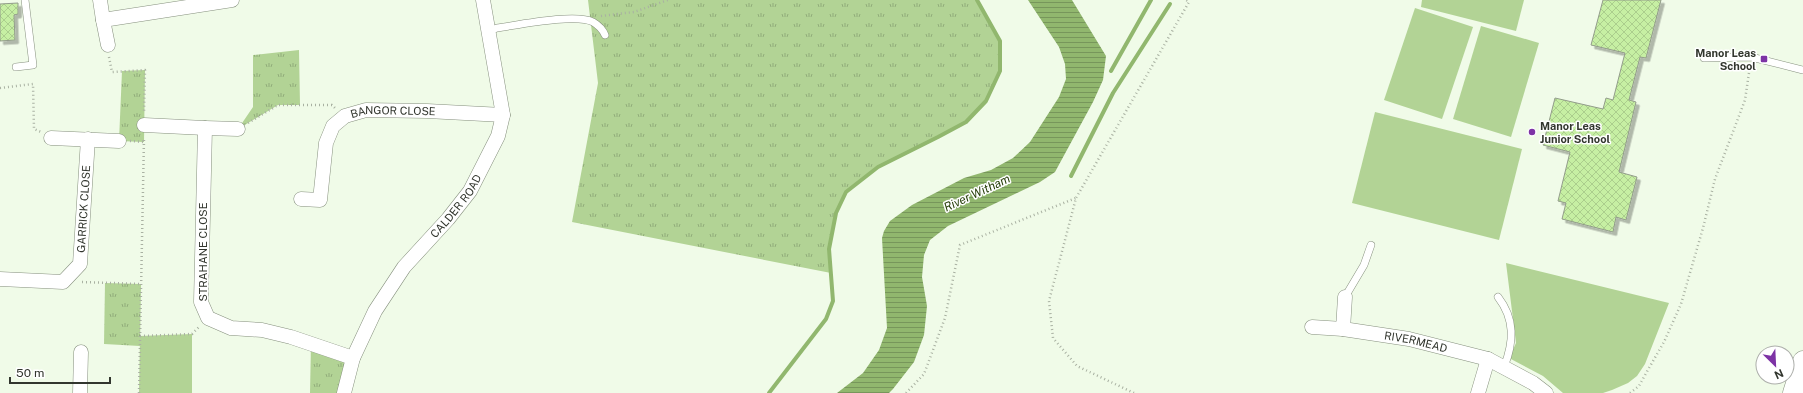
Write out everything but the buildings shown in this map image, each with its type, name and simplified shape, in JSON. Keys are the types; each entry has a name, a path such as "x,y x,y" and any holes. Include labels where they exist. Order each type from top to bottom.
{"street":[{"path":"100,0 108,46"},
{"path":"104,20 216,1 232,0"},
{"name":"CALDER ROAD","path":"344,393 353,358 375,310 404,266 448,218 470,191 498,136 503,115 483,0"},
{"name":"BANGOR CLOSE","path":"302,199 320,200 326,143 333,126 345,116 366,110 503,115"},
{"path":"144,124 238,129"},
{"name":"STRAHANE CLOSE","path":"205,128 201,302 208,318"},
{"path":"52,138 119,141"},
{"name":"GARRICK CLOSE","path":"63,282 80,264 88,139"},
{"path":"0,279 63,282"},
{"path":"1343,329 1345,297"},
{"path":"208,318 231,328 262,330 291,337 353,358"},
{"name":"RIVERMEAD","path":"1312,327 1343,329 1409,340 1488,359 1533,383 1546,393"},
{"path":"80,393 81,352"},
{"path":"1478,393 1488,359"},
{"path":"1794,393 1803,361"}],"lane":[{"path":"16,67 34,64 25,0"},
{"path":"489,31 498,28 577,18 592,21 603,30 605,35"},
{"path":"1704,58 1751,57 1803,70"},
{"path":"1345,297 1364,265 1371,246"},
{"path":"1498,297 1506,307 1511,335 1510,351 1504,367"}],"path":[{"path":"577,18 634,12 668,0"},
{"path":"1134,393 1077,366 1052,338 1049,300 1076,198 1189,2 1186,0"},
{"path":"108,46 112,72 145,70 139,393"},
{"path":"1630,393 1639,386 1664,342 1681,304 1703,228 1715,179 1745,100 1751,57"},
{"path":"0,88 33,84 34,129 52,138"},
{"path":"238,129 278,105 332,105 345,116"},
{"path":"906,393 924,374 945,318 960,245 1076,198"},
{"path":"63,282 141,284"},
{"path":"140,336 192,334 208,318"}],"green space":[{"path":"588,0 977,0 1000,41 1000,71 986,101 966,122 878,167 846,192 836,213 829,249 831,273 572,222 598,83"},
{"path":"1422,0 1524,0 1516,31 1421,7"},
{"path":"1415,8 1473,27 1442,119 1384,100"},
{"path":"1481,26 1539,43 1511,137 1453,119"},
{"path":"299,50 300,105 278,105 238,129 253,107 253,55"},
{"path":"145,70 144,142 119,141 122,71"},
{"path":"1375,112 1522,149 1499,240 1352,203"},
{"path":"1506,263 1669,303 1645,364 1637,376 1628,383 1603,393 1563,393 1543,376 1509,358 1516,343"},
{"path":"105,283 141,284 140,346 104,344"},
{"path":"192,334 192,393 139,393 140,336"},
{"path":"311,343 353,358 344,393 310,393"}],"water":[{"name":"River Witham","path":"1028,0 1072,0 1106,56 1103,80 1093,102 1055,172 1040,182 948,226 930,240 924,255 922,277 927,306 924,335 914,362 893,389 889,393 837,393 863,373 879,350 887,328 882,238 890,221 912,205 964,178 991,170 1013,158 1030,142 1059,97 1066,79 1065,64 1059,47"}],"waterway":[{"path":"769,393 826,319 833,301 829,249 836,213 846,192 878,167 966,122 986,101 1000,71 1000,41 977,0"},
{"path":"1111,71 1151,0"},
{"path":"1071,176 1113,93 1170,4"}],"place":[{"name":"Manor Leas School","path":"1764,59"},
{"name":"Manor Leas Junior School","path":"1532,132"}]}
